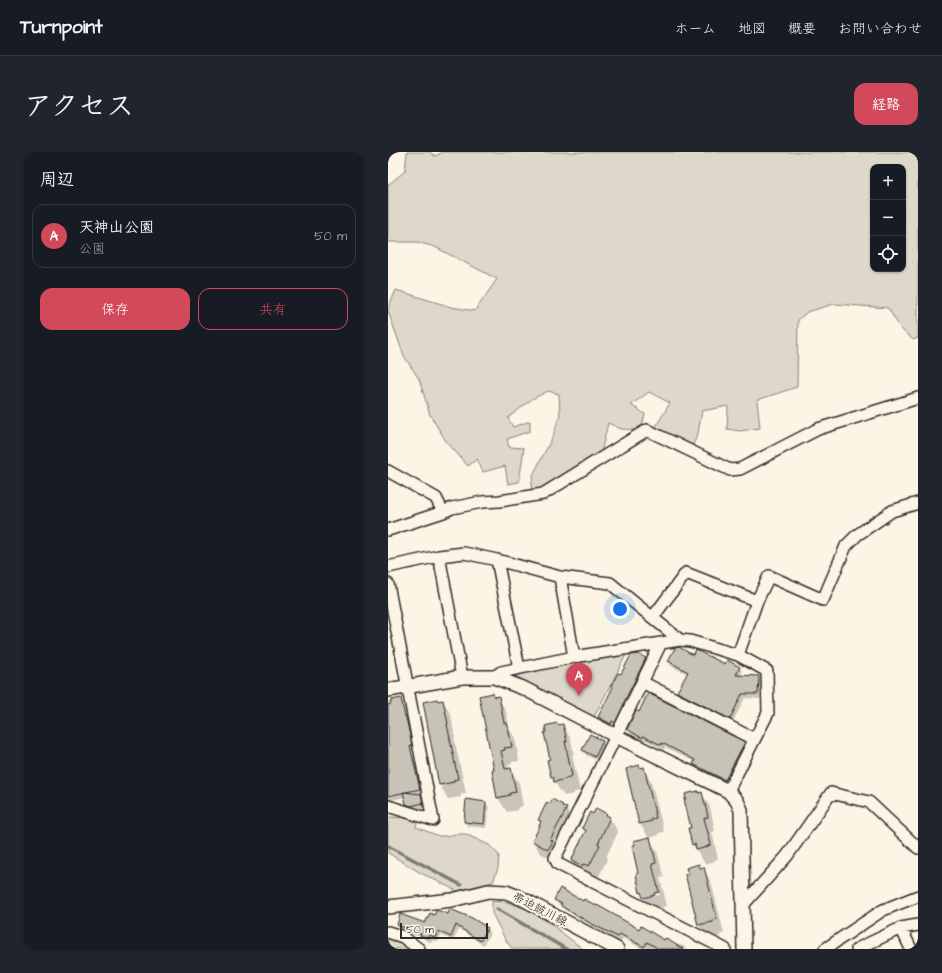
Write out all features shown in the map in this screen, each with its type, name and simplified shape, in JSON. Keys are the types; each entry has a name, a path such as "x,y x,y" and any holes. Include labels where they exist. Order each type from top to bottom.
{"street":[{"path":"388,530 460,506 482,502 500,502 543,494 648,430 730,470 740,469 818,429 918,398"},
{"path":"388,471 436,498 443,512"},
{"path":"738,655 757,601 769,576 824,600 846,546 857,535 892,511 918,503"},
{"path":"388,567 439,556 464,553 497,560 560,577 610,583 680,640"},
{"path":"439,556 462,677"},
{"path":"497,560 518,668"},
{"path":"653,617 686,573 757,601"},
{"path":"560,577 574,657"},
{"path":"388,584 433,820 388,806"},
{"path":"494,677 501,672 518,668 574,657 680,640 690,640 738,655 767,671 768,713 728,791"},
{"path":"661,643 556,858 558,864 725,949"},
{"path":"388,690 462,677 494,677 523,688 728,791 737,801 741,810 744,949"},
{"path":"642,682 754,738"},
{"path":"743,905 787,856 831,793 869,802 918,848"},
{"name":"帯迫皷川線","path":"388,907 452,900 488,892 506,892 521,898 616,949"},
{"path":"825,949 883,910 918,896"},
{"path":"857,949 901,928 918,925"},
{"path":"901,928 911,949"},
{"path":"388,932 403,937 419,949"}],"shaded area":[{"path":"407,152 430,152 435,156 443,152 918,152 918,338 913,340 901,329 888,308 834,304 807,312 798,320 797,387 757,400 760,428 740,431 727,429 728,406 702,411 698,433 693,445 655,428 670,403 649,392 631,405 645,414 641,430 621,429 608,423 601,453 530,495 533,475 553,436 560,414 559,394 548,391 532,399 508,418 513,427 530,421 530,431 507,439 509,447 524,448 519,482 508,484 505,466 483,472 477,459 468,466 446,441 430,415 419,379 404,356 388,308 396,290 451,307 475,311 497,279 435,247 417,242 388,242 388,185 405,171"},
{"path":"627,653 594,717 515,676 515,672"},
{"path":"388,817 418,820 416,827 439,836 465,834 489,845 499,855 498,868 493,882 457,891 419,872 388,853"},
{"path":"492,901 507,902 529,910 552,925 583,949 512,949 505,939 492,913"},
{"path":"388,937 400,941 412,949 388,949"}],"building":[{"path":"679,647 693,655 696,650 725,664 727,660 740,667 736,675 759,676 758,694 742,694 730,719 677,692 688,672 668,661 675,648"},
{"path":"638,654 646,658 615,723 612,721 611,724 598,717 613,687 611,686 618,673 621,674 631,655"},
{"path":"493,693 494,697 499,696 504,723 507,723 512,747 504,748 505,750 501,751 505,769 511,768 516,792 497,798 492,770 494,770 479,696"},
{"path":"648,693 745,742 725,780 693,764 695,760 662,743 661,745 643,736 642,738 627,729 636,710 639,712"},
{"path":"401,698 420,789 388,796 388,705 391,704 391,700"},
{"path":"437,699 438,701 443,700 458,779 453,780 454,782 439,785 423,702"},
{"path":"557,723 558,725 563,724 572,776 554,782 553,777 551,777 547,760 550,759 544,733 546,732 545,726"},
{"path":"590,734 603,741 595,757 582,750"},
{"path":"639,765 640,768 644,767 656,818 651,819 652,821 639,824 626,769"},
{"path":"698,791 698,793 702,792 708,817 704,818 711,845 696,850 695,844 692,845 688,828 691,828 684,799 686,799 685,794"},
{"path":"403,792 421,794 423,803 411,806 406,804"},
{"path":"466,799 486,802 484,824 464,822"},
{"path":"552,799 567,808 550,840 553,841 548,850 532,841 540,826 541,821 538,820 547,802 550,804"},
{"path":"596,808 610,817 598,844 600,845 589,866 583,864 582,866 571,861 586,830 582,828 590,812 593,814"},
{"path":"650,837 656,863 652,864 659,892 654,893 655,895 643,898 641,892 640,893 636,874 638,873 632,846 635,845 633,841"},
{"path":"699,864 700,868 704,867 717,919 713,920 713,922 698,925 685,874 688,873 686,868"},
{"path":"560,888 583,901 584,899 597,905 639,929 641,926 664,940 665,938 683,949 659,949 647,942 644,947 620,934 618,937 561,906 562,904 554,900"},
{"path":"450,909 472,918 488,928 480,941 456,925 451,937 438,931 435,938 430,935 429,938 397,925 400,914 425,923 430,913 434,915 437,910 448,914"}],"waterway":[{"path":"388,846 461,885"},
{"path":"497,909 566,949"}],"place":[{"name":"天神山公園","path":"579,696"}]}
